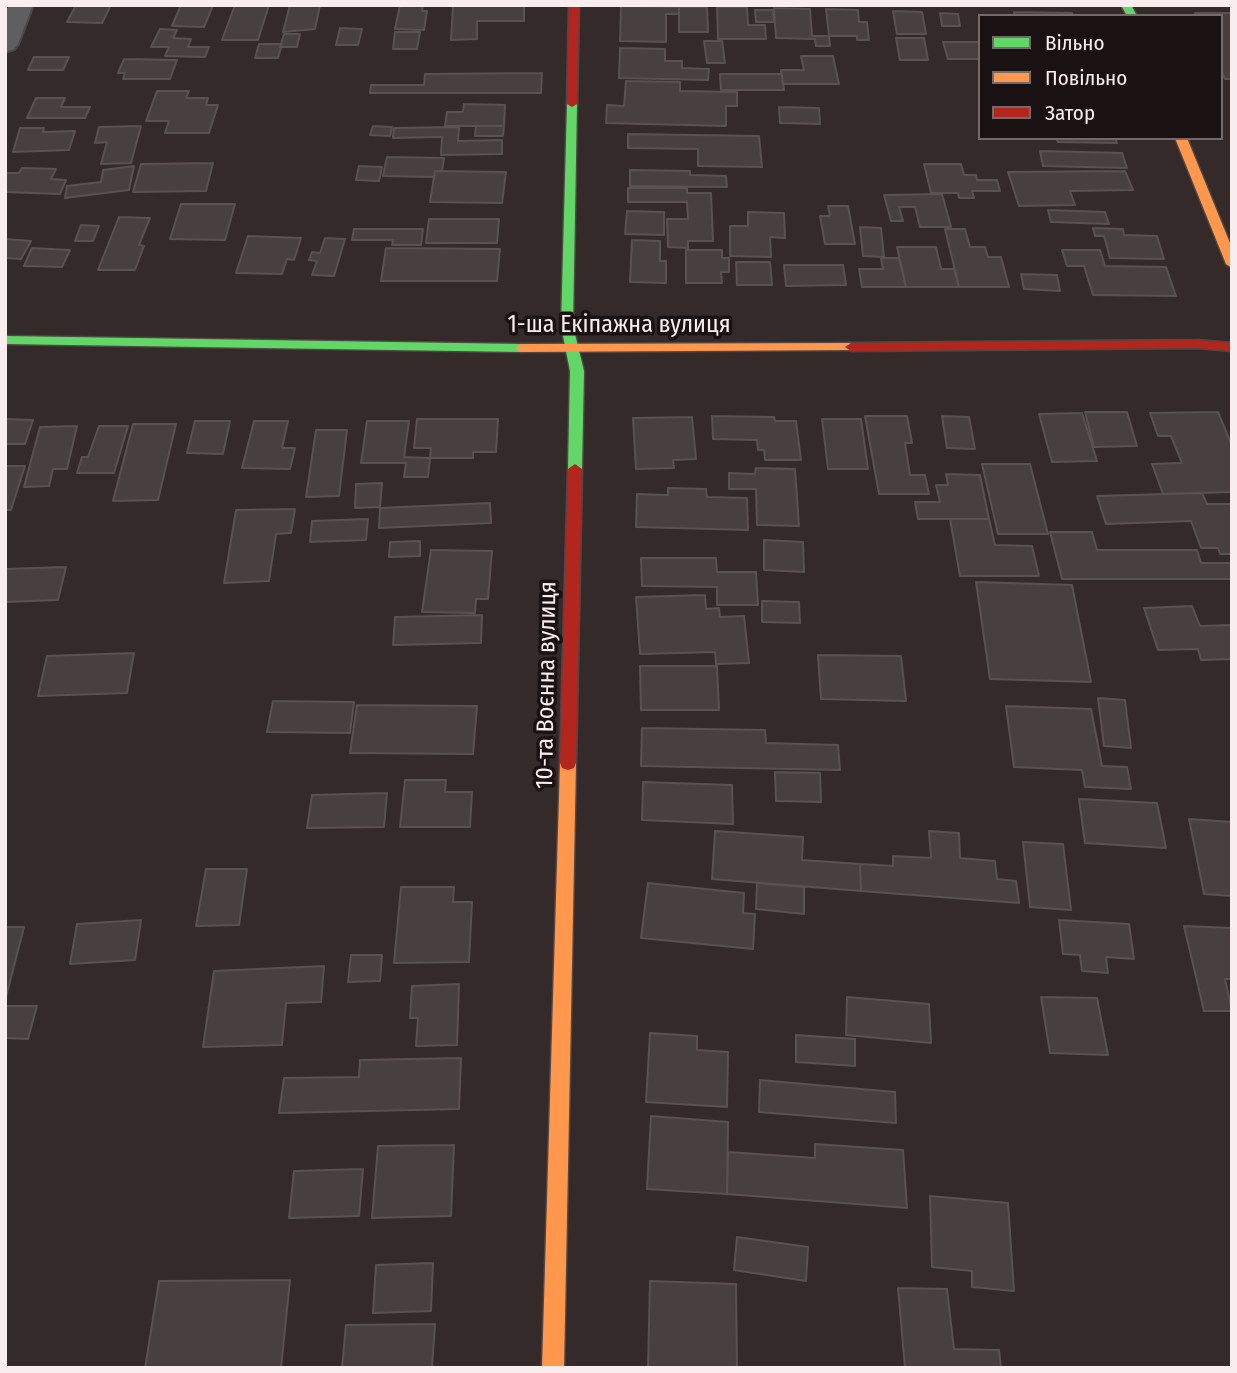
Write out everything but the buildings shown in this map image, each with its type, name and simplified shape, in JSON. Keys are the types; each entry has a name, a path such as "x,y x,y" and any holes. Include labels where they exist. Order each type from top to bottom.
{"street":[{"path":"5,44 21,5"},
{"name":"10-та Воєнна вулиця","path":"552,1368 578,371 566,326 574,5"},
{"path":"1182,140 1232,264"},
{"name":"1-ша Екіпажна вулиця","path":"5,340 572,349 1183,344 1232,347"}],"traffic: fast":[{"path":"1126,5 1131,14"},
{"path":"572,104 567,326 577,371 575,469"},
{"path":"5,340 521,348"}],"traffic: slow":[{"path":"1182,140 1232,264"},
{"path":"521,348 851,347"},
{"path":"553,1368 568,763"}],"traffic: jam":[{"path":"572,104 574,5"},
{"path":"851,347 1197,344 1232,347"},
{"path":"568,763 575,469"}]}
